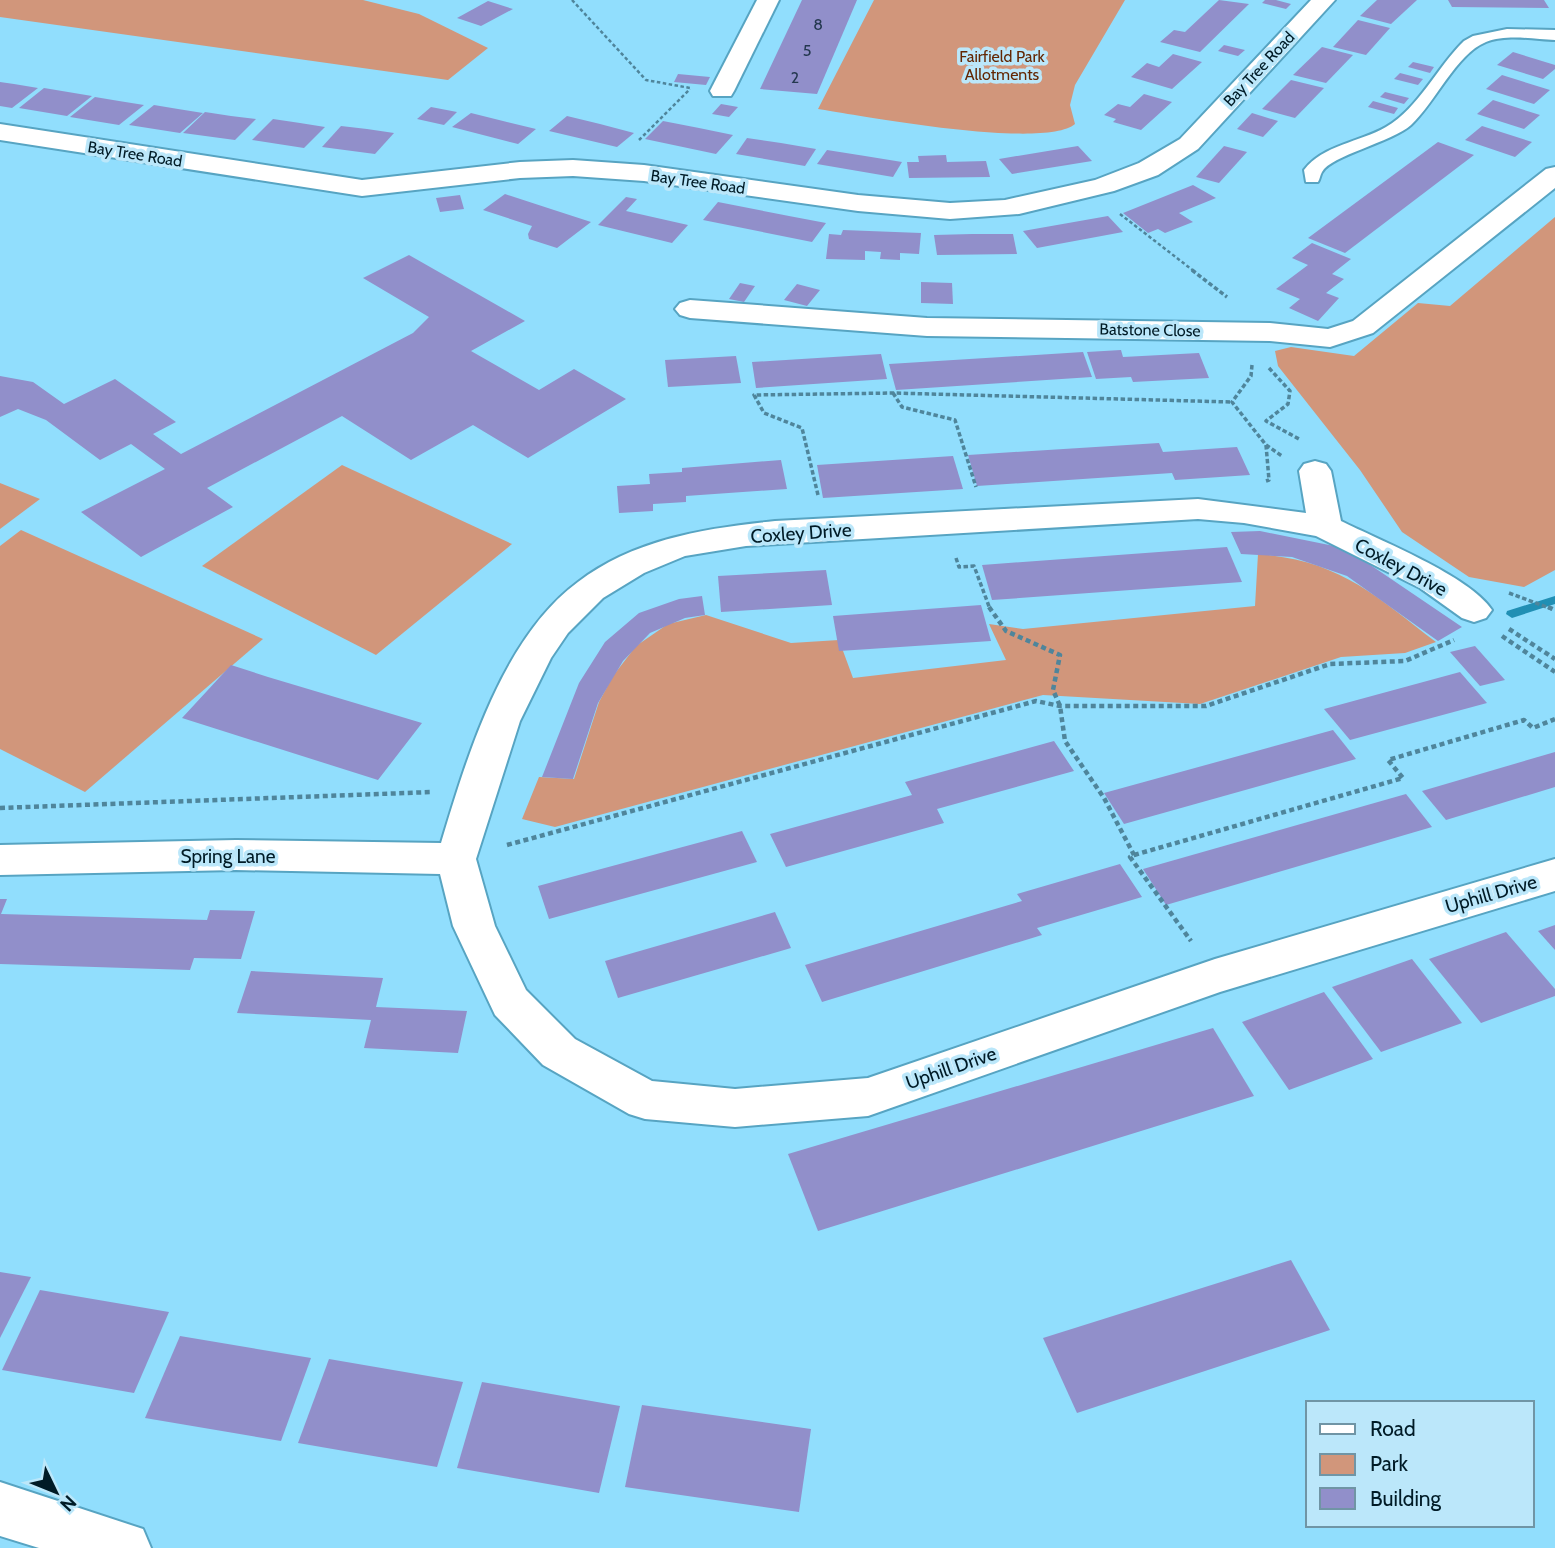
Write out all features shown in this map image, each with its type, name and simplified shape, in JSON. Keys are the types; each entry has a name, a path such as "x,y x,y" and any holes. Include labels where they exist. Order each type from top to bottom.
{"street":[{"path":"722,91 768,0"},
{"name":"Bay Tree Road","path":"0,132 362,188 411,185 536,168 575,168 674,178 908,209 964,212 1032,204 1090,190 1133,177 1167,161 1189,144 1324,0"},
{"name":"Batstone Close","path":"690,309 927,327 1262,343 1330,338 1363,327 1555,175"},
{"path":"1315,471 1325,527"},
{"name":"Coxley Drive","path":"456,859 476,791 519,684 559,620 602,582 649,558 691,544 827,530 1198,509 1244,513 1325,527 1432,580 1469,623"},
{"name":"Spring Lane","path":"0,860 236,855 456,859"},
{"name":"Uphill Drive","path":"456,859 474,926 510,1002 559,1052 645,1100 735,1108 868,1097 1215,976 1555,876"},
{"path":"0,1509 124,1548"}],"lane":[{"path":"1312,178 1313,170 1331,156 1380,136 1403,122 1468,45 1489,36 1555,35"}],"path":[{"path":"572,0 646,80 722,91"},
{"path":"642,137 690,88"},
{"path":"1090,190 1234,303"},
{"path":"1232,402 1251,376 1262,343"},
{"path":"1232,402 1266,445 1297,467 1315,471 1329,469 1338,458 1328,449 1277,430 1266,421 1288,404 1290,391 1262,343"},
{"path":"827,530 802,428 764,413 754,395 893,393 1232,402"},
{"path":"893,393 902,407 956,420 976,488"},
{"path":"959,567 974,566 998,623 1014,636 1048,645 1060,655 1053,690 1059,706 1065,741 1104,798 1134,855"},
{"path":"1521,595 1555,610"},
{"path":"456,859 1036,701 1059,706 1206,706 1330,664 1405,661 1469,623"},
{"path":"1517,633 1555,659"},
{"path":"1508,639 1555,672"},
{"path":"1181,927 1130,857 1403,778 1388,760 1524,720 1533,728 1555,719"},
{"path":"0,808 476,791"}],"green space":[{"path":"0,0 363,0 419,14 488,48 448,80 0,17"},
{"name":"Fairfield Park Allotments","path":"874,0 1125,0 1075,85 1070,105 1075,124 1057,131 1028,134 952,129 818,109"},
{"path":"1555,217 1555,570 1524,587 1469,577 1402,532 1360,470 1278,366 1275,351 1291,347 1354,356 1418,303 1450,306"},
{"path":"342,465 512,544 376,655 202,566"},
{"path":"0,483 40,499 0,529"},
{"path":"21,530 263,639 85,792 0,749 0,546"},
{"path":"1258,554 1286,558 1334,572 1374,595 1436,642 1405,653 1341,657 1200,704 1043,695 555,827 522,819 539,777 574,779 599,702 613,676 636,646 668,624 706,615 791,643 839,640 853,678 1006,660 989,624 1023,629 1255,606"}],"building":[{"path":"802,0 857,0 817,94 760,89"},
{"path":"1219,0 1249,4 1200,52 1160,42 1174,30 1185,32"},
{"path":"1265,0 1291,4 1286,9 1262,3"},
{"path":"1377,0 1417,0 1391,24 1360,16"},
{"path":"1448,0 1544,0 1549,8 1452,7"},
{"path":"488,1 513,9 481,26 457,18"},
{"path":"1358,20 1390,28 1366,55 1333,47"},
{"path":"1224,45 1245,50 1238,56 1218,51"},
{"path":"1322,47 1353,55 1326,83 1293,75"},
{"path":"1513,52 1555,65 1555,69 1543,79 1497,65"},
{"path":"1173,54 1202,62 1172,89 1131,77 1147,63 1159,67"},
{"path":"1413,62 1434,67 1430,73 1408,67"},
{"path":"1400,73 1423,79 1418,85 1394,79"},
{"path":"678,74 710,77 706,85 674,82"},
{"path":"1502,75 1550,90 1534,104 1486,89"},
{"path":"1291,80 1324,88 1295,118 1262,109"},
{"path":"0,82 38,88 12,108 0,106"},
{"path":"44,88 92,96 67,116 19,108"},
{"path":"1385,92 1409,98 1404,104 1380,97"},
{"path":"1144,94 1172,102 1141,130 1113,122 1116,119 1104,115 1118,104 1130,107"},
{"path":"95,97 144,105 119,125 70,117"},
{"path":"1493,100 1540,115 1524,129 1477,114"},
{"path":"1373,101 1398,108 1394,114 1368,107"},
{"path":"721,104 738,107 729,117 712,114"},
{"path":"154,105 203,113 180,133 129,125"},
{"path":"431,107 457,112 444,125 417,119"},
{"path":"205,112 256,119 235,140 183,133"},
{"path":"471,113 536,129 518,144 452,127"},
{"path":"1252,113 1278,121 1263,137 1237,129"},
{"path":"567,116 634,133 617,147 549,131"},
{"path":"273,119 325,127 304,148 252,140"},
{"path":"663,121 733,135 716,154 645,139"},
{"path":"341,126 394,133 375,154 322,147"},
{"path":"1482,126 1532,142 1515,157 1465,140"},
{"path":"747,138 816,149 805,166 736,154"},
{"path":"1438,142 1474,155 1345,253 1308,238"},
{"path":"1078,146 1092,161 1012,174 999,159"},
{"path":"1224,146 1247,152 1219,183 1196,177"},
{"path":"827,150 902,162 893,177 817,164"},
{"path":"946,155 947,162 986,161 990,177 909,178 907,162 919,162 918,156"},
{"path":"1193,185 1216,198 1179,213 1193,222 1165,233 1158,229 1148,233 1123,213"},
{"path":"505,194 591,222 557,248 529,239 532,226 483,210"},
{"path":"460,195 464,209 440,212 436,198"},
{"path":"626,197 637,199 626,211 688,225 672,243 598,225"},
{"path":"718,202 826,223 812,242 703,220"},
{"path":"1108,216 1123,232 1037,248 1023,231"},
{"path":"843,230 921,233 919,254 900,253 900,260 880,259 881,252 865,251 865,260 826,259 829,234 841,235"},
{"path":"1013,234 1017,254 937,255 934,235"},
{"path":"1312,243 1351,259 1332,274 1344,279 1326,293 1339,298 1318,321 1289,308 1300,299 1276,289 1308,265 1292,258"},
{"path":"409,255 525,321 471,351 539,390 574,369 626,399 528,458 473,425 411,460 342,416 207,488 233,507 141,557 81,512 165,469 131,444 100,460 46,420 18,409 0,417 0,376 33,382 64,404 115,379 176,422 153,434 181,454 413,333 429,317 363,278"},
{"path":"921,282 952,283 953,304 921,303"},
{"path":"740,283 755,286 744,302 729,299"},
{"path":"797,284 820,290 807,306 784,300"},
{"path":"1121,350 1123,357 1199,353 1209,378 1133,382 1131,377 1096,379 1087,352"},
{"path":"1083,352 1092,377 896,390 889,364"},
{"path":"881,354 887,379 756,388 752,362"},
{"path":"736,356 741,383 668,387 665,360"},
{"path":"1159,443 1163,452 1237,447 1250,475 1175,480 1172,473 977,486 968,455"},
{"path":"953,456 963,489 823,498 817,465"},
{"path":"781,460 787,489 686,496 686,502 653,504 653,511 619,513 617,486 650,484 649,474 682,472 682,468"},
{"path":"1260,531 1334,546 1369,564 1462,627 1438,641 1347,576 1292,557 1241,554 1231,532"},
{"path":"1227,547 1242,582 992,600 982,565"},
{"path":"826,570 832,605 721,612 718,576"},
{"path":"702,596 705,615 685,618 650,633 623,661 598,703 573,779 542,777 579,683 605,642 639,613 679,599"},
{"path":"981,605 991,641 839,651 833,616"},
{"path":"1475,646 1505,680 1480,686 1450,652"},
{"path":"231,665 422,723 378,780 182,718"},
{"path":"1460,672 1487,703 1350,740 1324,709"},
{"path":"1333,730 1356,759 1124,824 1104,793"},
{"path":"1054,741 1074,771 937,809 944,823 786,867 770,834 912,795 905,782"},
{"path":"1555,752 1555,787 1446,820 1422,791"},
{"path":"1406,794 1432,827 1166,905 1143,869"},
{"path":"742,831 757,862 549,919 538,886"},
{"path":"1120,864 1142,897 1037,928 1042,935 822,1002 805,965 1022,901 1017,894"},
{"path":"0,899 7,899 1,914 207,920 210,910 255,911 241,959 194,958 190,970 0,964"},
{"path":"775,912 791,948 618,998 605,961"},
{"path":"1555,925 1555,950 1538,931"},
{"path":"1506,932 1555,989 1555,996 1481,1023 1429,959"},
{"path":"1412,959 1462,1023 1381,1052 1332,987"},
{"path":"251,971 383,978 376,1007 467,1011 458,1053 364,1048 371,1020 237,1013"},
{"path":"1324,992 1373,1059 1289,1090 1242,1022"},
{"path":"1213,1028 1254,1096 818,1231 788,1154"},
{"path":"1291,1260 1330,1330 1077,1413 1043,1338"},
{"path":"0,1272 31,1277 0,1338"},
{"path":"40,1290 169,1312 134,1393 2,1370"},
{"path":"180,1336 311,1358 281,1441 145,1418"},
{"path":"329,1359 463,1382 437,1467 298,1443"},
{"path":"482,1382 620,1406 599,1493 457,1468"},
{"path":"642,1405 811,1429 799,1512 625,1487"}],"waterway":[{"path":"1512,614 1555,600"}]}
